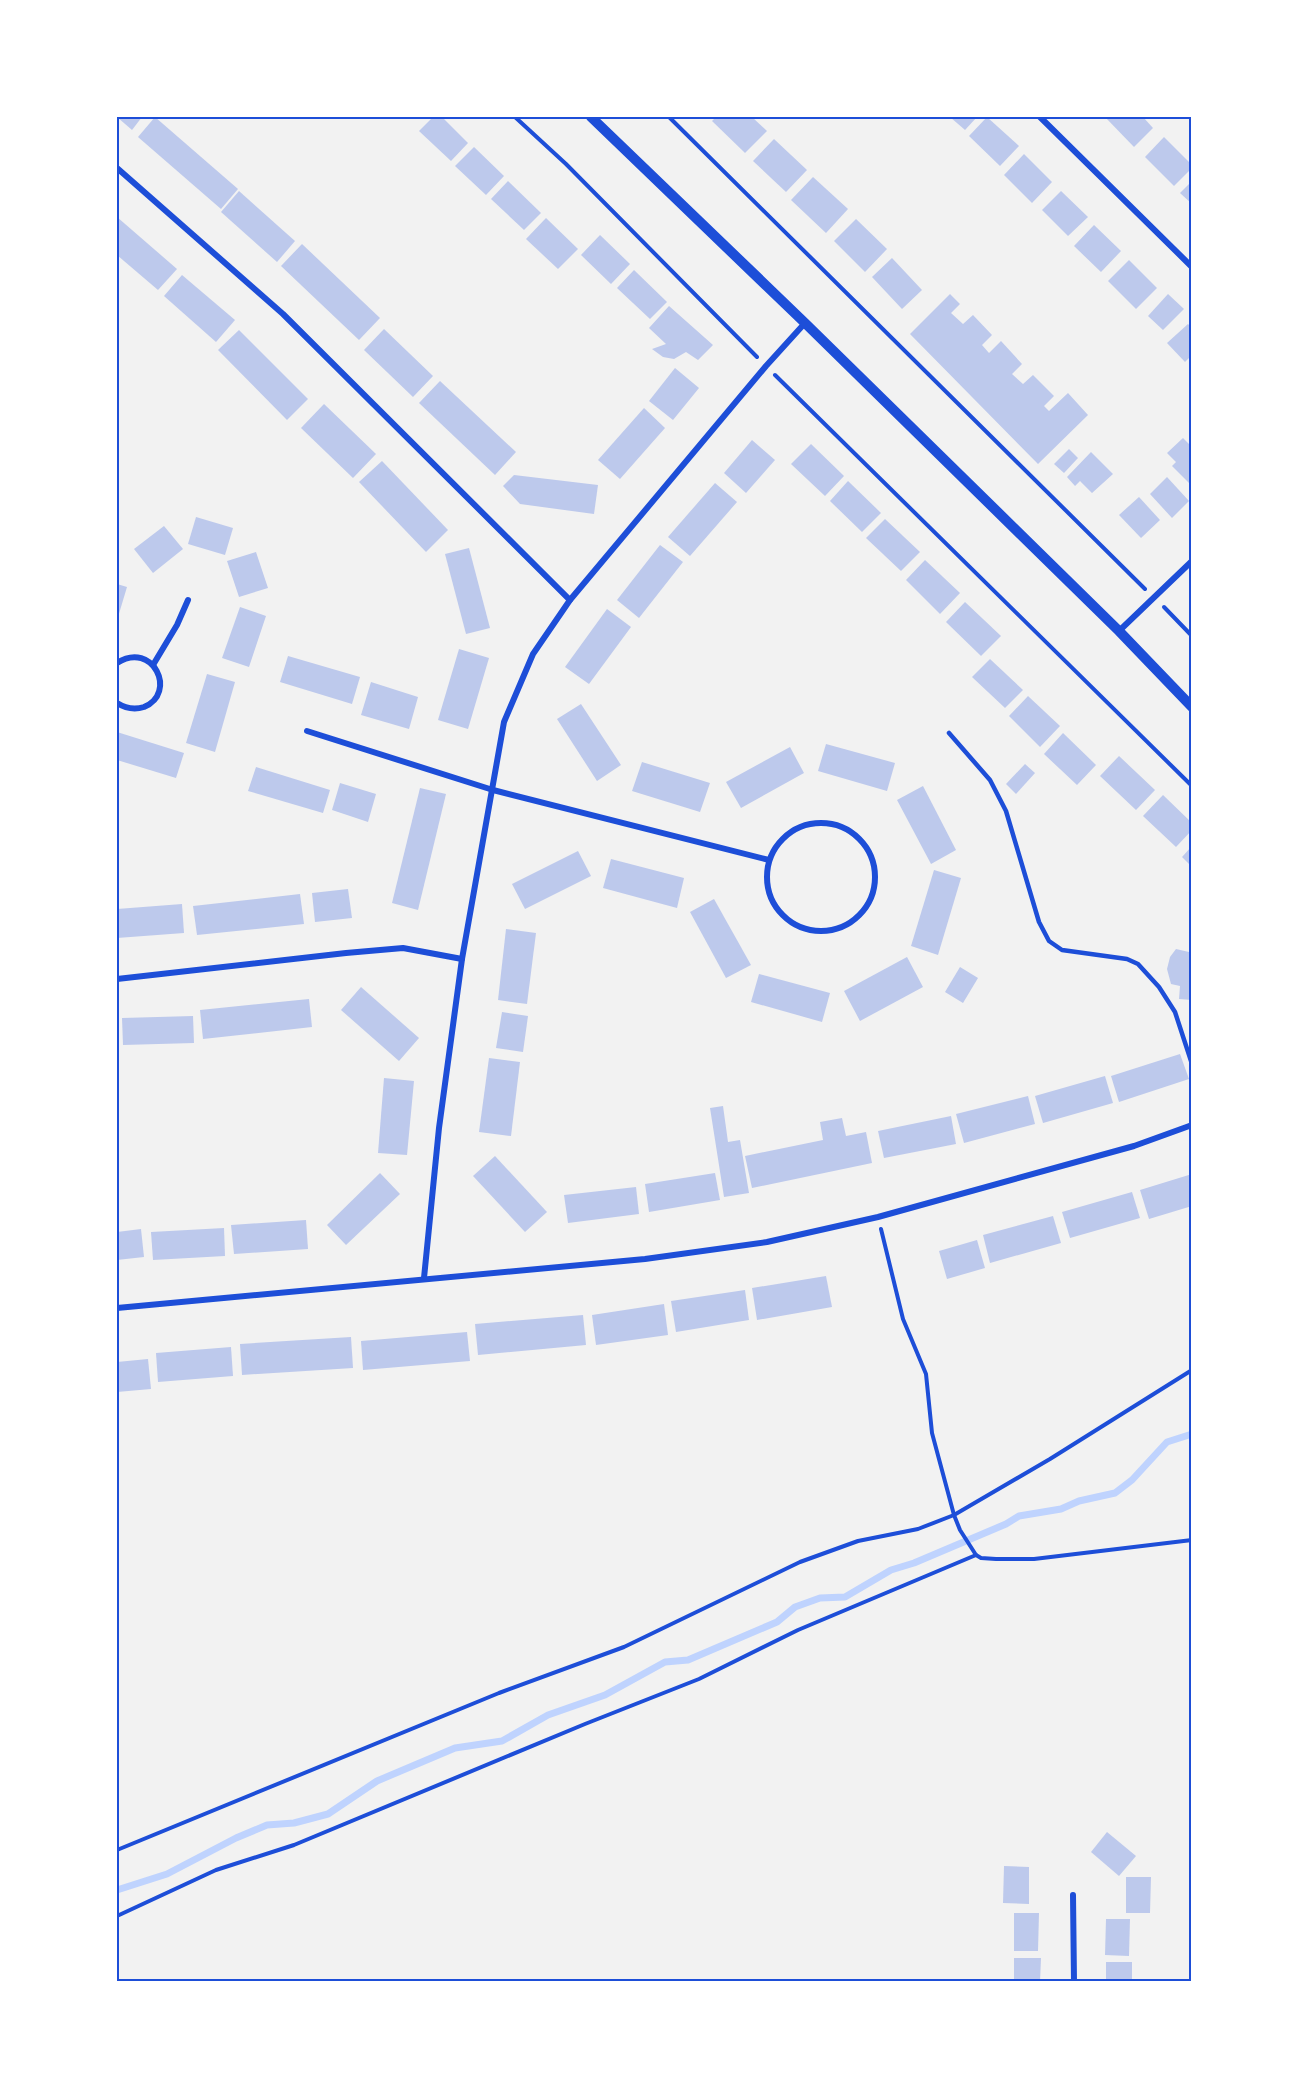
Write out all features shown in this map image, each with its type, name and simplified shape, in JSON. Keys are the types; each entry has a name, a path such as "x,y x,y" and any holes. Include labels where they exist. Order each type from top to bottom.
{"street":[{"path":"591,117 805,323 1119,632 1192,707"},
{"path":"1040,117 1192,267"},
{"path":"117,168 283,314 570,600"},
{"path":"424,1278 439,1128 462,959 504,722 533,654 570,600 766,366 805,323"},
{"path":"1119,632 1192,561"},
{"path":"153,665 177,625 188,600"},
{"path":"117,663 124,659 140,657 153,665 160,681 159,690 149,705 132,709 117,703"},
{"path":"307,731 493,789 769,860"},
{"path":"824,822 841,826 862,841 875,864 876,882 872,899 861,914 847,925 829,931 811,931 794,924 780,912 770,896 767,878 769,860 778,844 790,832 806,825 824,822"},
{"path":"117,979 404,948 462,959"},
{"path":"117,1308 645,1258 756,1244 878,1217 1134,1146 1192,1125"},
{"path":"1072,1895 1074,1982"}],"lane":[{"path":"949,733 990,780 998,794 1013,831 1039,922 1049,941 1062,950 1127,960 1138,964 1159,987 1175,1012 1192,1064"}],"path":[{"path":"515,117 566,164 766,366 1192,786"},
{"path":"669,117 1192,636"},
{"path":"878,1217 903,1319 926,1374 932,1433 954,1515 960,1530 976,1556 988,1559 1034,1559 1192,1540"},
{"path":"117,1850 499,1693 624,1647 800,1562 858,1541 918,1529 954,1515 1050,1459 1192,1370"},
{"path":"117,1916 216,1870 294,1845 699,1679 798,1630 976,1556"}],"building":[{"path":"117,117 142,117 132,130"},
{"path":"155,117 238,189 221,209 138,137"},
{"path":"433,117 442,117 468,143 451,161 419,131"},
{"path":"716,117 752,117 767,131 745,153 712,121"},
{"path":"950,117 977,117 965,130"},
{"path":"987,117 1019,146 1000,166 969,136"},
{"path":"1105,117 1143,117 1153,128 1134,147"},
{"path":"1164,137 1192,165 1192,168 1174,186 1145,157"},
{"path":"774,139 807,170 786,192 753,161"},
{"path":"474,147 504,176 486,195 455,166"},
{"path":"1024,154 1052,182 1032,203 1004,175"},
{"path":"813,177 848,209 826,233 791,200"},
{"path":"508,181 541,213 524,230 491,199"},
{"path":"1192,181 1192,204 1180,193"},
{"path":"239,191 295,241 277,262 221,212"},
{"path":"1061,191 1088,217 1068,236 1042,210"},
{"path":"117,217 177,269 158,290 117,255"},
{"path":"546,218 578,249 558,269 526,239"},
{"path":"856,219 887,249 865,272 834,241"},
{"path":"1094,225 1121,251 1101,272 1074,246"},
{"path":"600,235 630,264 611,284 581,255"},
{"path":"302,244 380,318 359,340 281,266"},
{"path":"892,258 922,290 902,309 872,277"},
{"path":"1129,260 1157,288 1136,309 1108,281"},
{"path":"634,270 667,302 650,319 617,288"},
{"path":"182,275 235,320 216,342 164,296"},
{"path":"950,294 960,304 951,313 963,324 973,315 992,335 982,345 989,353 1001,341 1022,364 1012,374 1023,384 1033,375 1054,396 1044,406 1049,411 1068,393 1088,415 1038,464 910,334"},
{"path":"1168,294 1184,309 1163,330 1148,316"},
{"path":"669,306 713,345 698,360 686,352 674,359 663,357 652,349 666,344 649,328"},
{"path":"1188,324 1192,328 1192,355 1185,362 1167,343"},
{"path":"384,329 433,376 413,397 364,350"},
{"path":"239,330 308,399 287,420 218,350"},
{"path":"675,368 699,388 673,420 649,401"},
{"path":"440,381 516,452 495,475 419,403"},
{"path":"324,404 376,454 353,478 301,428"},
{"path":"644,408 665,428 620,479 598,460"},
{"path":"1183,438 1192,447 1192,486 1172,466 1176,462 1167,453"},
{"path":"752,440 775,460 746,493 724,473"},
{"path":"811,444 844,476 825,496 791,464"},
{"path":"1069,449 1078,458 1064,473 1054,464"},
{"path":"1091,452 1113,474 1092,493 1080,481 1075,486 1067,477"},
{"path":"382,461 448,530 426,552 359,482"},
{"path":"514,475 598,485 594,514 520,504 503,486"},
{"path":"1167,477 1189,501 1172,518 1150,494"},
{"path":"848,481 881,513 862,532 830,501"},
{"path":"715,483 737,502 690,556 668,537"},
{"path":"1139,497 1160,520 1141,538 1119,515"},
{"path":"196,517 233,528 225,555 188,544"},
{"path":"885,519 920,552 901,571 866,538"},
{"path":"164,526 183,549 153,573 134,549"},
{"path":"660,545 683,562 639,618 617,600"},
{"path":"469,548 490,628 466,634 445,554"},
{"path":"256,552 268,588 239,597 227,561"},
{"path":"925,560 960,593 940,614 906,580"},
{"path":"117,584 127,587 118,617 117,617"},
{"path":"965,602 1001,636 981,656 946,622"},
{"path":"240,607 266,616 249,667 222,658"},
{"path":"607,609 631,627 589,684 565,667"},
{"path":"459,649 489,658 468,729 438,720"},
{"path":"288,656 360,677 352,704 280,682"},
{"path":"990,659 1023,690 1005,708 972,677"},
{"path":"207,674 235,682 215,752 186,743"},
{"path":"371,682 418,697 409,729 361,715"},
{"path":"1028,696 1060,726 1040,747 1009,716"},
{"path":"581,704 621,765 597,781 557,719"},
{"path":"117,732 184,753 176,778 117,760"},
{"path":"1063,733 1096,765 1077,785 1044,754"},
{"path":"826,744 895,763 887,791 818,771"},
{"path":"790,747 804,773 741,808 726,782"},
{"path":"1119,756 1155,790 1136,810 1100,776"},
{"path":"642,762 710,783 700,812 632,791"},
{"path":"1025,764 1035,773 1016,794 1006,784"},
{"path":"256,767 330,790 323,813 248,791"},
{"path":"340,783 376,794 368,822 332,810"},
{"path":"923,786 956,850 931,864 897,800"},
{"path":"420,788 446,794 418,910 392,903"},
{"path":"1163,795 1192,823 1192,830 1176,847 1143,816"},
{"path":"1192,846 1192,867 1182,857"},
{"path":"578,851 591,876 525,909 512,884"},
{"path":"611,859 684,878 677,908 603,888"},
{"path":"934,870 961,878 938,955 911,946"},
{"path":"348,889 352,918 315,922 312,893"},
{"path":"300,894 304,924 197,935 193,906"},
{"path":"714,899 751,965 726,978 690,912"},
{"path":"182,904 184,933 117,938 117,909"},
{"path":"506,929 536,933 527,1004 498,1000"},
{"path":"1191,943 1192,1000 1179,999 1180,986 1171,984 1167,969 1170,957 1176,949 1189,952"},
{"path":"907,957 923,987 860,1021 844,991"},
{"path":"960,967 978,978 963,1003 945,992"},
{"path":"759,974 830,993 822,1022 751,1002"},
{"path":"361,987 419,1038 399,1061 341,1010"},
{"path":"309,999 312,1027 203,1039 200,1010"},
{"path":"502,1012 528,1016 523,1052 496,1048"},
{"path":"193,1016 194,1043 123,1045 122,1018"},
{"path":"1180,1054 1189,1079 1119,1102 1111,1076"},
{"path":"489,1058 520,1062 511,1136 479,1132"},
{"path":"1105,1076 1113,1103 1043,1123 1035,1096"},
{"path":"384,1078 414,1081 407,1155 378,1153"},
{"path":"1028,1096 1035,1124 964,1143 956,1114"},
{"path":"723,1106 728,1142 740,1140 749,1193 724,1197 710,1108"},
{"path":"951,1116 956,1144 884,1158 878,1131"},
{"path":"842,1118 846,1136 866,1132 872,1163 752,1188 745,1156 823,1140 820,1122"},
{"path":"495,1156 547,1212 525,1232 473,1176"},
{"path":"380,1173 400,1194 346,1245 327,1225"},
{"path":"715,1173 720,1200 649,1212 645,1184"},
{"path":"1192,1174 1192,1206 1149,1219 1140,1190"},
{"path":"636,1187 639,1214 568,1223 564,1195"},
{"path":"1132,1192 1140,1218 1070,1238 1062,1212"},
{"path":"1053,1216 1061,1243 990,1263 983,1235"},
{"path":"306,1220 308,1249 234,1254 231,1225"},
{"path":"224,1228 225,1256 153,1260 151,1232"},
{"path":"141,1229 144,1257 117,1260 117,1232"},
{"path":"977,1240 985,1268 947,1279 939,1251"},
{"path":"826,1276 832,1307 757,1320 752,1288"},
{"path":"745,1290 749,1320 676,1332 671,1301"},
{"path":"664,1304 668,1335 596,1345 592,1315"},
{"path":"583,1315 586,1345 478,1355 475,1324"},
{"path":"467,1332 470,1361 363,1370 361,1341"},
{"path":"351,1337 353,1368 242,1375 240,1344"},
{"path":"231,1347 233,1376 158,1382 156,1353"},
{"path":"148,1359 151,1389 117,1392 117,1362"},
{"path":"1107,1832 1136,1856 1119,1876 1091,1852"},
{"path":"1004,1866 1029,1867 1029,1904 1003,1903"},
{"path":"1126,1877 1151,1877 1150,1913 1126,1913"},
{"path":"1014,1913 1039,1913 1038,1951 1014,1951"},
{"path":"1106,1919 1130,1919 1129,1956 1105,1955"},
{"path":"1014,1958 1041,1958 1040,1982 1014,1982"},
{"path":"1106,1962 1132,1962 1132,1982 1106,1982"}],"waterway":[{"path":"117,1890 167,1874 236,1838 267,1825 294,1823 328,1814 377,1781 455,1748 502,1741 548,1715 605,1695 665,1662 688,1660 777,1622 795,1607 820,1598 845,1597 891,1570 914,1563 1006,1524 1019,1516 1061,1509 1079,1501 1115,1493 1132,1480 1167,1442 1192,1434"}]}
